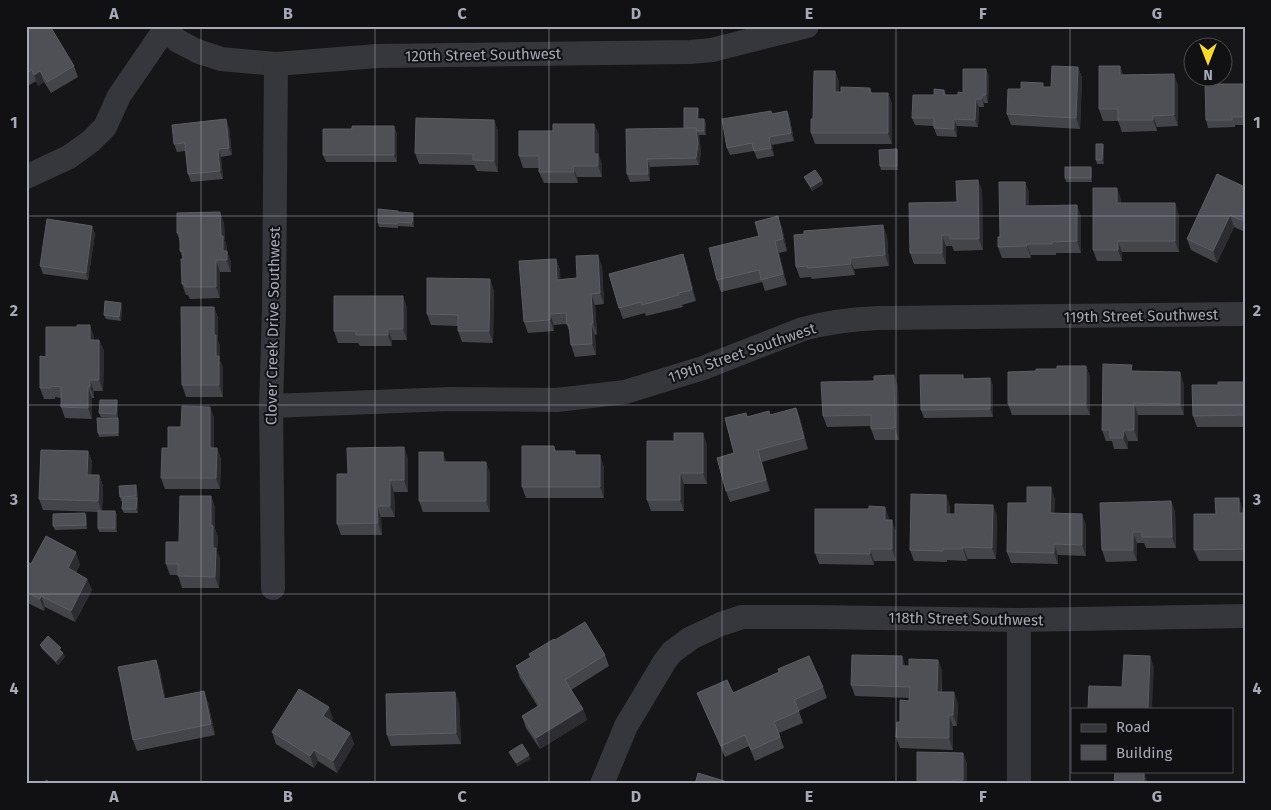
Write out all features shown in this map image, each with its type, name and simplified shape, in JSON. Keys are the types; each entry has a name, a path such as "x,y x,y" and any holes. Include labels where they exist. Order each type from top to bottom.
{"street":[{"name":"120th Street Southwest","path":"164,28 178,41 197,51 221,59 276,64 377,56 690,52 712,50 807,26"},
{"path":"26,177 69,157 91,141 105,127 119,96 164,28"},
{"name":"Clover Creek Drive Southwest","path":"272,588 271,406 274,310 276,64"},
{"name":"119th Street Southwest","path":"271,406 450,399 557,400 625,392 703,368 802,329 854,319 1245,314"},
{"name":"118th Street Southwest","path":"602,784 626,726 672,652 691,638 721,624 742,617 1019,620 1245,616"},
{"path":"1019,620 1019,784"}],"building":[{"path":"26,26 50,26 74,66 47,82 40,71 34,75 32,70 26,73"},
{"path":"1052,66 1078,67 1076,118 1007,114 1008,89 1021,89 1021,82 1043,83 1043,87 1051,87"},
{"path":"1099,66 1120,66 1120,75 1174,74 1174,115 1153,116 1153,120 1118,120 1118,109 1099,109"},
{"path":"963,69 986,69 986,95 982,95 982,99 976,99 975,120 954,119 954,129 934,128 934,118 912,118 913,95 934,95 934,89 944,90 944,95 958,95 958,92 963,93"},
{"path":"814,71 835,71 835,92 841,92 841,87 870,88 870,93 888,93 888,133 811,133"},
{"path":"1234,84 1245,84 1245,117 1232,117 1232,120 1206,120 1205,88 1234,88"},
{"path":"684,108 698,108 697,119 704,119 704,131 697,131 696,128 684,128"},
{"path":"771,111 772,114 787,111 791,133 769,137 771,148 754,151 752,143 727,148 722,119"},
{"path":"416,118 494,120 494,161 473,160 473,154 415,153"},
{"path":"226,119 229,148 218,149 220,171 188,174 185,143 174,144 172,125"},
{"path":"553,124 594,124 594,154 598,154 598,166 573,166 574,172 539,172 539,156 519,156 519,131 553,131"},
{"path":"352,126 394,126 394,155 323,155 323,129 352,129"},
{"path":"696,128 698,144 696,158 647,159 648,174 627,174 626,129"},
{"path":"1096,144 1103,144 1102,160 1096,160"},
{"path":"897,149 897,166 880,166 879,150"},
{"path":"1065,167 1091,167 1091,178 1065,178"},
{"path":"815,170 822,180 811,187 804,177"},
{"path":"1217,174 1245,187 1245,222 1230,215 1213,251 1187,239"},
{"path":"978,180 979,239 950,239 950,235 942,235 942,253 910,253 909,203 957,202 956,181"},
{"path":"999,182 1025,182 1025,206 1077,205 1077,241 998,247 998,237 1000,237"},
{"path":"1093,188 1117,188 1117,203 1175,203 1175,241 1118,241 1118,250 1093,250"},
{"path":"378,209 413,213 412,223 378,223"},
{"path":"220,212 223,251 227,251 227,260 216,260 216,287 185,287 185,284 182,284 181,259 183,259 183,251 180,251 180,233 177,233 177,213"},
{"path":"778,216 783,239 775,241 783,274 761,280 759,270 717,280 709,248 759,236 755,222"},
{"path":"47,219 92,226 86,273 40,266"},
{"path":"883,225 885,255 850,258 851,264 808,268 807,266 796,267 794,235 804,234 804,231"},
{"path":"683,254 692,290 642,305 641,302 619,308 609,274"},
{"path":"598,255 600,293 591,294 592,344 571,345 566,313 550,314 550,320 524,322 519,261 556,259 557,280 577,278 576,256"},
{"path":"427,278 490,279 489,331 458,331 458,315 427,314"},
{"path":"334,296 403,296 403,329 388,329 388,335 356,335 356,331 334,331"},
{"path":"105,301 121,303 119,317 104,315"},
{"path":"181,307 214,307 216,356 219,356 219,385 182,385"},
{"path":"77,325 90,325 90,340 99,340 99,380 90,380 88,408 61,407 61,387 40,388 40,356 46,357 46,327 77,327"},
{"path":"1103,364 1132,365 1131,371 1180,372 1180,404 1134,403 1134,430 1124,430 1123,438 1110,438 1110,430 1102,430"},
{"path":"1057,366 1086,366 1086,404 1008,404 1008,372 1057,369"},
{"path":"894,375 895,428 871,429 871,415 823,416 821,382 874,381 874,376"},
{"path":"920,375 963,375 963,379 990,378 990,409 921,410"},
{"path":"1218,382 1245,382 1245,415 1193,416 1192,385 1218,385"},
{"path":"100,400 117,400 116,414 99,413"},
{"path":"182,406 210,407 210,448 217,448 216,478 161,478 162,448 168,448 168,427 181,427"},
{"path":"796,408 804,438 758,450 766,480 726,491 717,458 734,453 725,418 746,413 747,417 769,411 770,415"},
{"path":"97,418 118,418 118,433 98,433"},
{"path":"674,433 703,433 703,473 680,473 680,500 647,500 647,441 674,441"},
{"path":"522,446 554,446 554,451 575,451 575,455 600,455 600,487 522,487"},
{"path":"404,447 404,480 390,480 390,506 377,506 378,523 337,524 337,474 348,474 347,448"},
{"path":"41,450 88,451 87,475 99,475 98,501 39,499"},
{"path":"419,452 443,452 443,462 486,462 486,501 419,501"},
{"path":"136,485 136,496 120,497 119,486"},
{"path":"1027,487 1051,487 1050,513 1082,514 1082,545 1054,544 1054,553 1007,552 1008,503 1027,503"},
{"path":"911,494 946,495 946,514 955,514 955,504 993,505 992,548 963,547 963,549 943,549 943,551 910,550"},
{"path":"180,496 211,496 213,548 216,548 215,577 178,576 178,564 166,564 166,542 179,542"},
{"path":"123,498 137,498 136,509 122,509"},
{"path":"1215,498 1239,498 1239,513 1245,513 1245,549 1194,550 1194,514 1216,514"},
{"path":"1171,501 1172,537 1142,537 1142,532 1133,532 1133,550 1102,550 1100,503"},
{"path":"869,506 885,507 885,520 892,520 892,549 870,549 870,554 815,553 815,509 869,509"},
{"path":"98,511 115,511 115,528 98,528"},
{"path":"85,513 86,525 53,526 53,514"},
{"path":"46,536 76,552 68,568 87,579 71,611 41,596 40,599 26,592 26,566 28,562 31,564"},
{"path":"585,622 605,655 565,680 583,709 536,738 522,716 540,705 516,666 531,657 529,654"},
{"path":"48,636 61,648 59,649 63,653 56,661 40,645"},
{"path":"852,655 902,656 902,666 909,666 909,659 938,660 937,692 954,692 953,715 949,715 949,738 896,737 897,722 900,722 900,700 909,701 910,687 851,685"},
{"path":"1124,655 1150,656 1148,708 1088,708 1089,686 1122,687"},
{"path":"809,656 823,687 794,700 799,711 774,722 780,737 751,750 745,735 721,746 697,693 727,680 733,693 779,672 778,669"},
{"path":"156,660 164,699 204,691 211,724 133,740 118,667"},
{"path":"299,689 329,707 323,716 350,733 333,761 314,750 310,756 272,732"},
{"path":"455,692 456,733 387,735 386,694"},
{"path":"522,744 529,755 516,763 509,752"},
{"path":"917,752 963,753 963,780 953,780 953,784 917,784"},
{"path":"1115,772 1144,772 1144,784 1114,784"},
{"path":"698,773 734,784 695,784"},
{"path":"47,780 49,784 41,784"}]}
